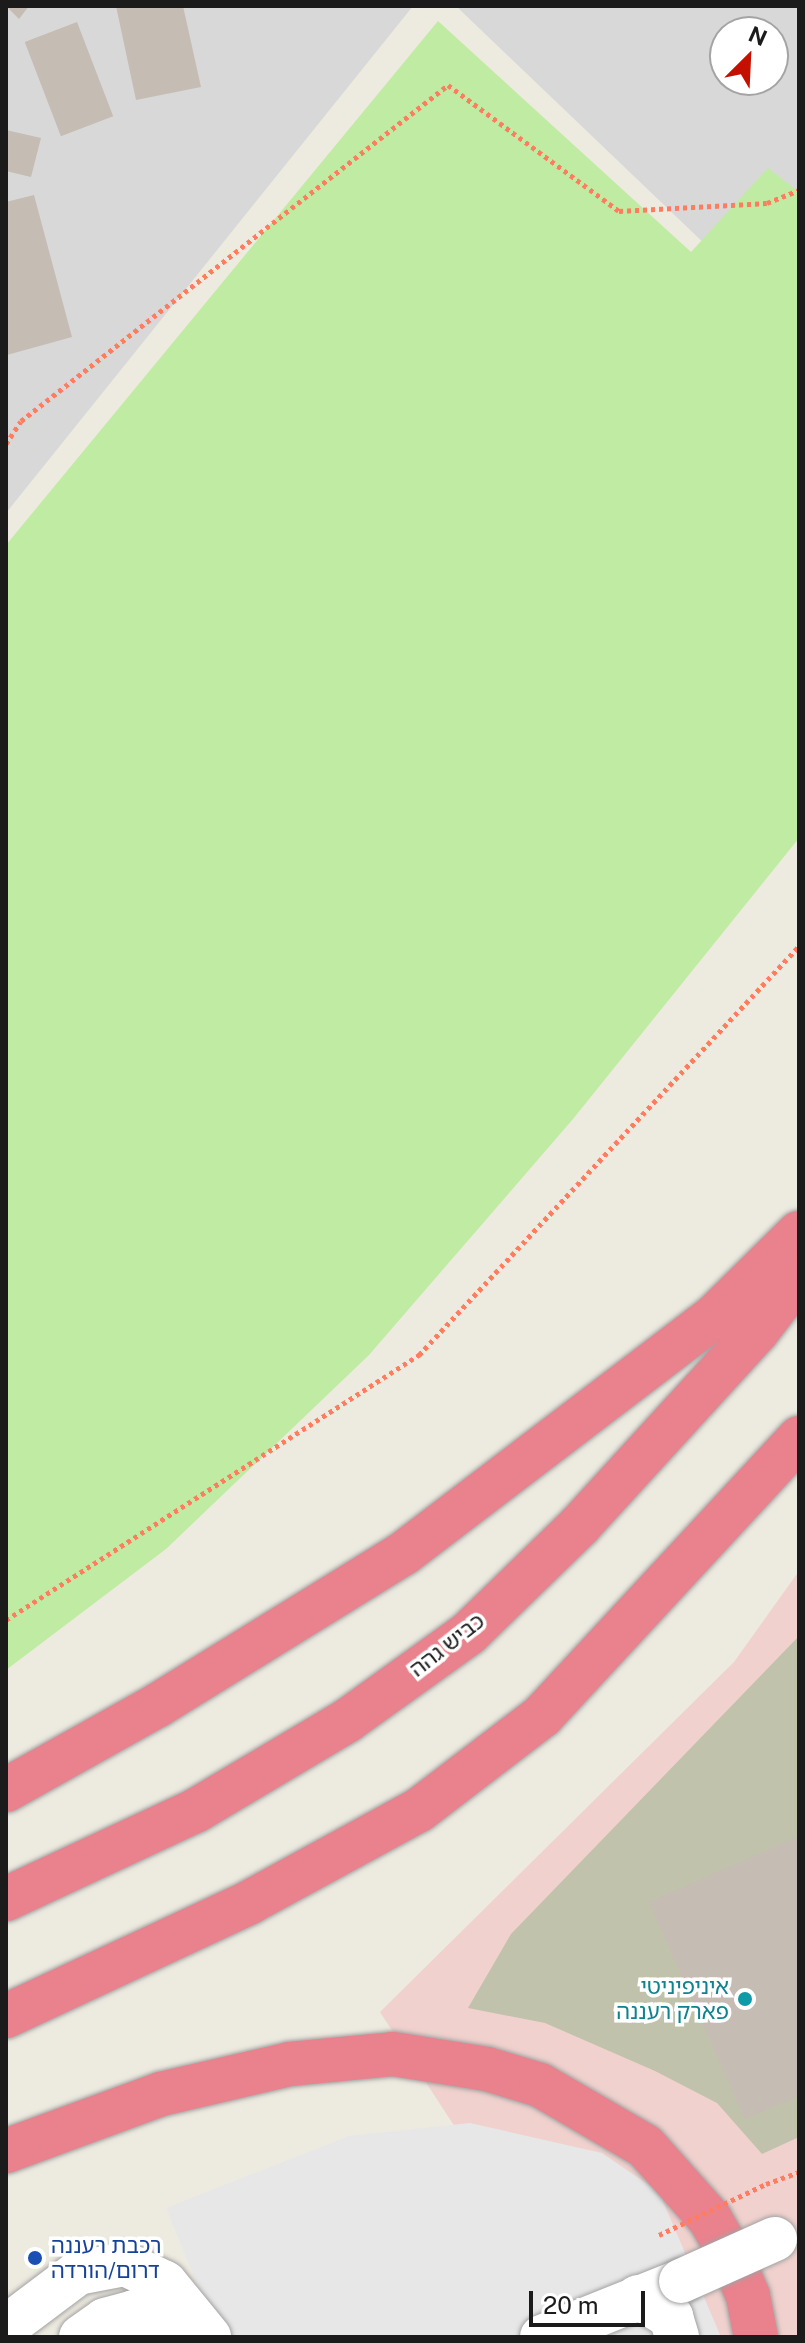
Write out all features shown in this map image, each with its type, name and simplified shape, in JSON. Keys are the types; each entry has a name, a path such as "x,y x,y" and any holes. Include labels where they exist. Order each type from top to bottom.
{"highway":[{"path":"6,1790 63,1761 404,1553 715,1316 799,1233"},
{"name":"כביש גהה","path":"6,1899 195,1811 348,1720 469,1633 580,1525 758,1330 799,1277"},
{"path":"6,2016 250,1902 419,1810 542,1716 799,1438"},
{"path":"6,1780 63,1761"},
{"path":"6,2151 161,2094 290,2064 393,2054 487,2069 540,2085 645,2146 716,2230 748,2296 756,2337"}],"lane":[{"path":"542,2337 787,2234"},
{"path":"6,2327 78,2273 125,2264 165,2283 209,2337"},
{"path":"638,2297 671,2317 677,2337"},
{"path":"81,2337 105,2320 134,2312 170,2337"}],"path":[{"path":"6,444 21,421 448,85 619,211 767,203 799,190"},
{"path":"6,1620 419,1355 799,946"},
{"path":"659,2235 766,2184 799,2172"}],"shaded area":[{"path":"6,6 413,6 6,513"},
{"path":"456,6 799,6 799,334"},
{"path":"799,1571 799,2337 592,2337 380,2012 734,1662"},
{"name":"איניפיניטי פארק רעננה","path":"799,1636 799,2137 762,2154 717,2103 655,2071 545,2023 468,2008 511,1934"},
{"path":"470,2123 602,2153 659,2192 721,2337 219,2337 166,2208 349,2136"}],"green space":[{"path":"438,21 691,252 768,168 799,192 799,838 573,1119 369,1355 166,1549 6,1670 6,545"}],"building":[{"path":"6,6 29,6 19,19"},
{"path":"116,6 183,6 201,87 136,100"},
{"path":"77,22 113,116 61,136 25,42"},
{"path":"6,130 41,138 31,177 6,171"},
{"path":"34,195 72,337 7,355 6,202"},
{"name":"איניפיניטי פארק רעננה","path":"799,1836 799,2096 745,2119 649,1902"}],"place":[{"name":"איניפיניטי פארק רעננה","path":"745,1999"},
{"name":"רכבת רעננה דרום/הורדה","path":"35,2258"}]}
